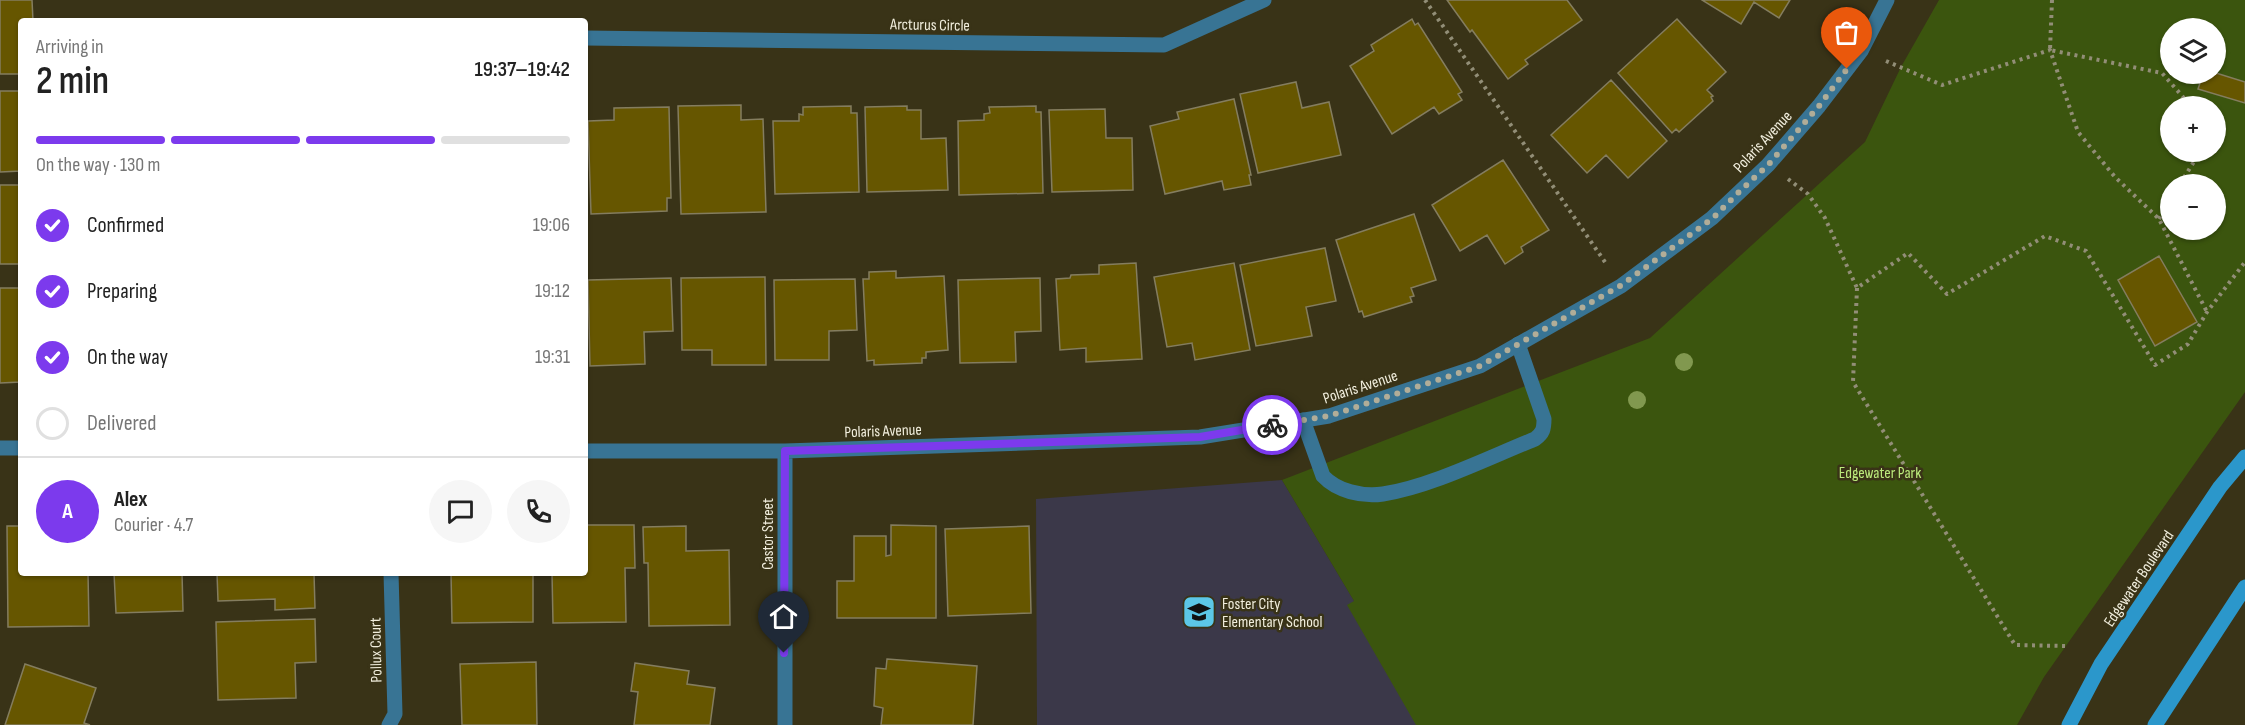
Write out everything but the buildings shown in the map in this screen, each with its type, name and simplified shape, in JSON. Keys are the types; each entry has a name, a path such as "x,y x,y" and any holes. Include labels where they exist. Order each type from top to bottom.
{"main road":[{"name":"Edgewater Boulevard","path":"2069,725 2102,664 2220,487 2245,457"},
{"path":"2155,725 2245,587"}],"street":[{"name":"Arcturus Circle","path":"588,38 1164,45 1264,0"},
{"name":"Polaris Avenue","path":"588,451 785,451 1200,437 1329,416 1480,366 1620,286 1713,218 1768,165 1819,106 1861,51 1887,0"},
{"path":"1303,420 1323,476 1329,483 1340,489 1362,494 1381,494 1408,489 1524,443 1542,433 1544,419 1518,344"},
{"path":"0,448 18,447"},
{"name":"Castor Street","path":"784,725 785,451"},
{"name":"Pollux Court","path":"389,725 395,714 392,576"}],"path":[{"path":"1425,0 1620,286"},
{"path":"2052,0 2050,50 2078,132 2115,177 2159,219 2207,312"},
{"path":"1861,51 1942,85 2050,50 2163,73 2183,96"},
{"path":"1768,165 1808,194 1825,218 1857,288 1853,382 2015,645 2066,646"},
{"path":"1857,288 1908,253 1947,294 2045,236 2086,251 2155,365 2187,344 2207,312 2245,262"}],"shaded area":[{"name":"Foster City Elementary School","path":"1282,480 1428,725 1037,725 1036,499"}],"green space":[{"name":"Edgewater Park","path":"1939,0 2245,0 2245,392 2044,677 2017,725 1416,725 1347,605 1354,601 1282,480 1650,338 1865,142 1901,67"}],"way so far":[{"path":"1272,425 1329,416 1480,366 1620,286 1713,218 1768,165 1819,106 1847,69"}],"place":[{"name":"Foster City Elementary School","path":"1199,612"}],"route":[{"path":"784,653 785,451 1200,437 1272,425"}]}
